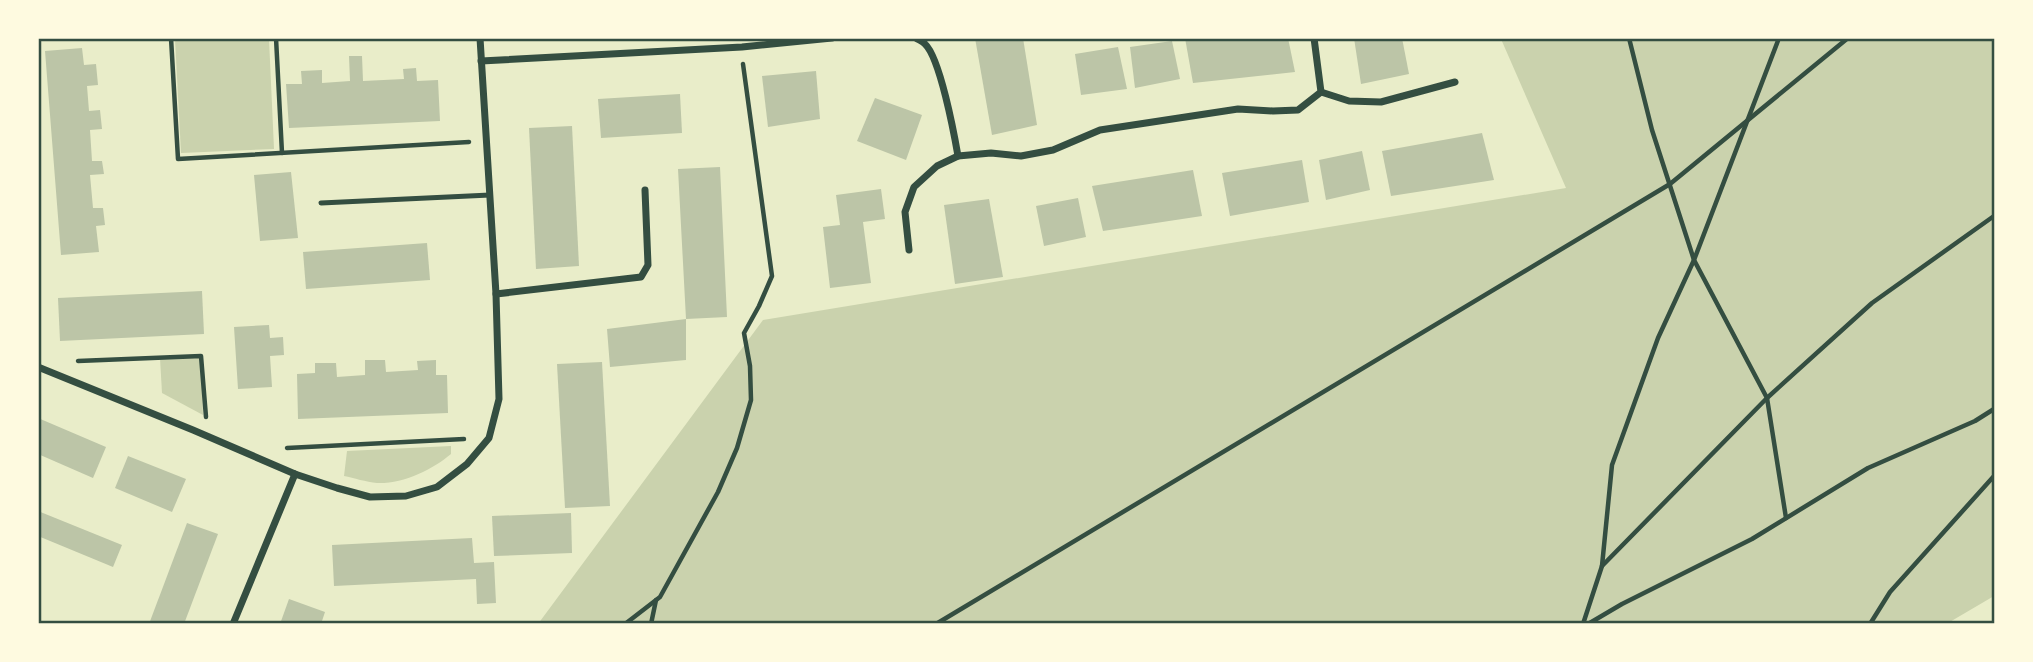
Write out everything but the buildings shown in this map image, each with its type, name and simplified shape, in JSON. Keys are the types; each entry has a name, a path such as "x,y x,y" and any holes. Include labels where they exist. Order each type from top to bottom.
{"street":[{"path":"38,367 295,474 370,497 406,496 437,487 467,464 489,438 499,399 496,294 480,38"},
{"path":"481,61 742,47 832,38"},
{"path":"916,38 929,41 949,108 958,156"},
{"path":"1314,38 1321,92"},
{"path":"1321,92 1349,101 1381,102 1455,82"},
{"path":"909,250 905,212 914,187 937,166 958,156 990,153 1021,156 1053,150 1100,130 1238,108 1298,110 1321,92"},
{"path":"496,294 641,277 648,265 645,190"},
{"path":"233,624 295,474"}],"lane":[{"path":"321,203 489,195"}],"path":[{"path":"171,38 178,159 486,141"},
{"path":"276,38 282,153"},
{"path":"1629,38 1652,130 1694,260 1767,398 1786,518"},
{"path":"1586,624 1602,566 1612,465 1658,338 1694,260 1779,38"},
{"path":"936,624 1670,184 1848,38"},
{"path":"625,624 660,597 718,492 737,449 751,400 750,366 744,332 772,276 742,47"},
{"path":"1602,566 1767,398 1872,303 1994,216"},
{"path":"65,361 201,356 207,436"},
{"path":"1586,624 1752,539 1868,468 1975,421 1994,409"},
{"path":"282,448 489,438"},
{"path":"1870,624 1890,593 1994,476"},
{"path":"651,624 656,599"}],"green space":[{"path":"175,39 269,39 274,149 181,153"},
{"path":"1501,39 1994,39 1994,596 1948,623 538,624 763,320 1566,188"},
{"path":"201,356 203,415 162,393 160,358"},
{"path":"451,446 451,454 443,460 397,481 377,483 344,476 347,451"}]}
